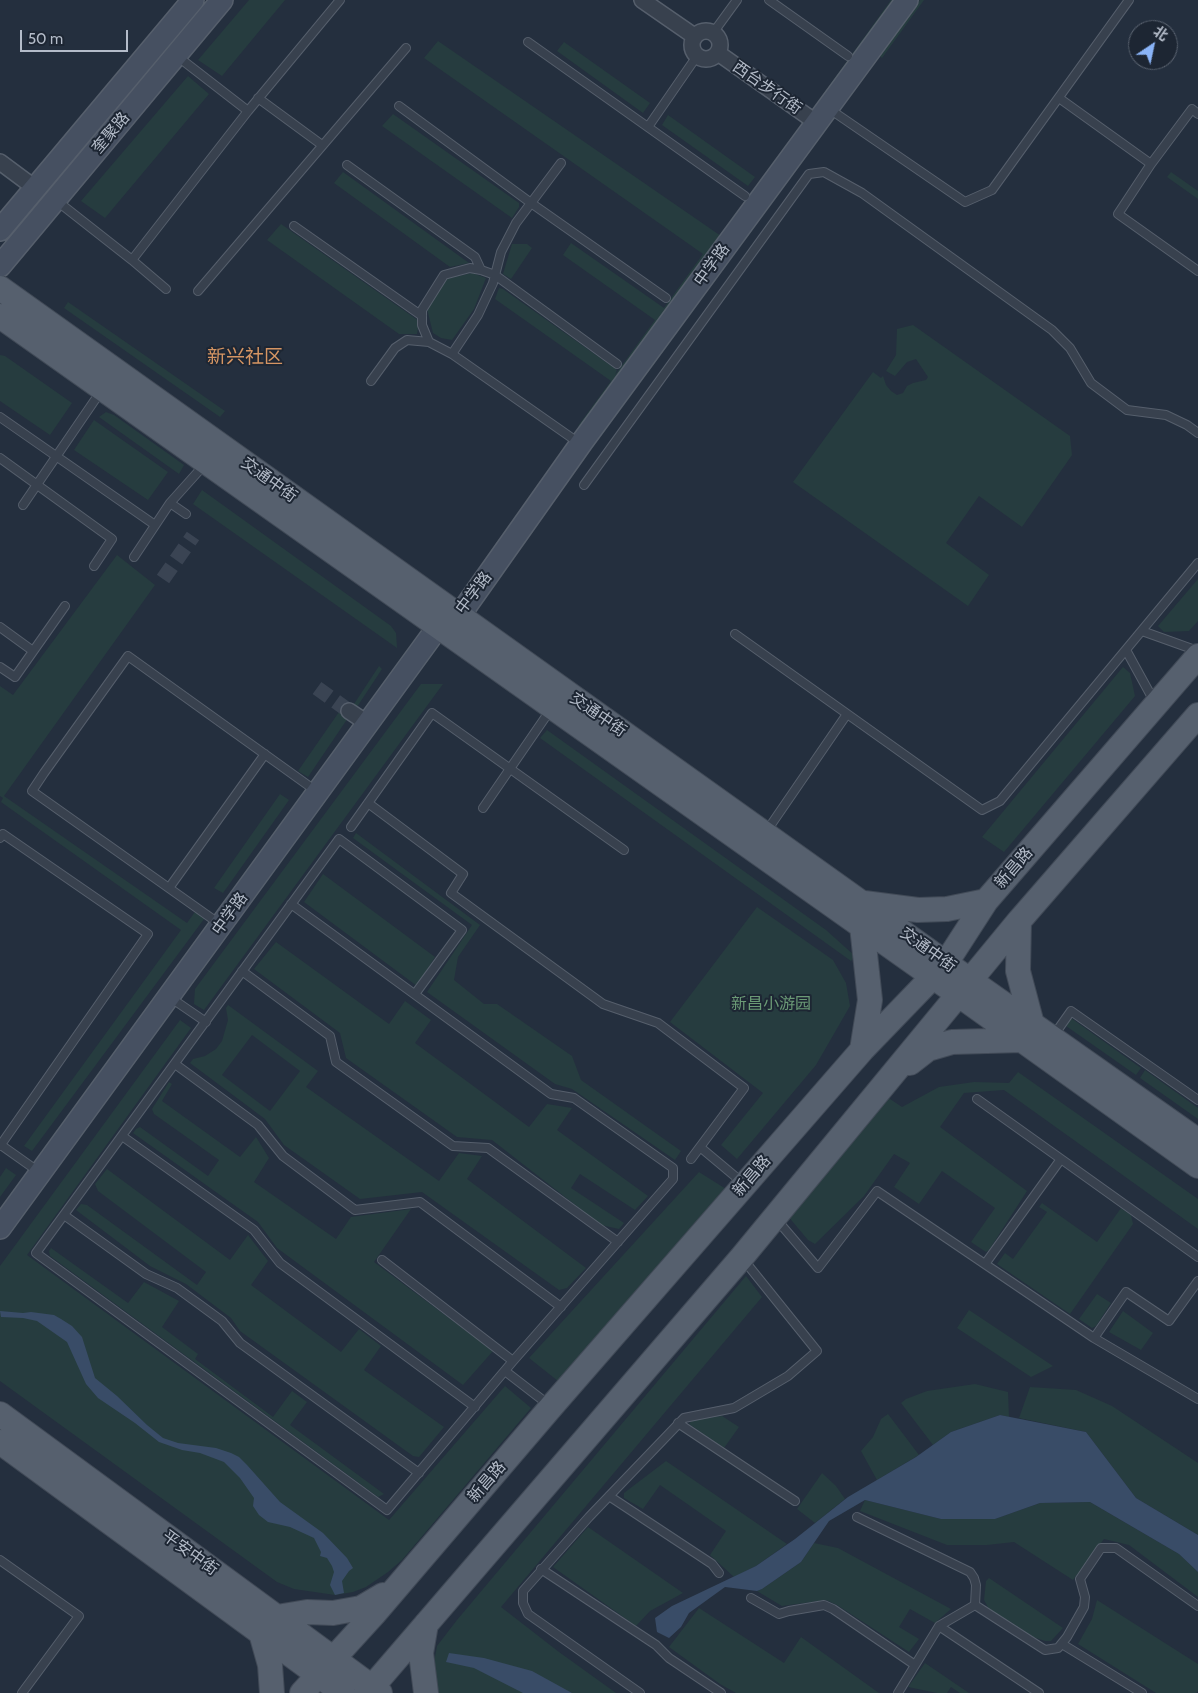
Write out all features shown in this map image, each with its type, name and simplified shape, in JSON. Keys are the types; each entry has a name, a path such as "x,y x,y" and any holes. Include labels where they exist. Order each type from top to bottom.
{"main road":[{"name":"交通中街","path":"0,288 861,903 939,970"},
{"name":"交通中街","path":"0,316 862,926 939,970 965,988 1027,1032 1198,1166"},
{"name":"新昌路","path":"302,1693 396,1588 862,1050 939,970 986,901 1198,656"},
{"path":"373,1691 426,1624 776,1218 1019,921 1198,716"},
{"path":"861,903 918,910 947,909 986,901"},
{"path":"891,1078 928,1050 952,1042 1027,1032 1018,971 1019,921"},
{"path":"862,926 870,1000 862,1050"},
{"name":"交通中街","path":"1027,1032 1052,1038 1198,1141"},
{"name":"平安中街","path":"0,1414 269,1625 326,1667 373,1691"},
{"name":"平安中街","path":"0,1442 269,1625"},
{"path":"272,1693 269,1625 307,1612 333,1613 361,1608 396,1588"},
{"path":"426,1624 421,1653 426,1693"},
{"name":"平安中街","path":"326,1667 343,1693"}],"street":[{"name":"奎聚路","path":"0,230 193,0"},
{"name":"奎聚路","path":"0,266 222,0"},
{"path":"642,0 694,36"},
{"name":"中学路","path":"0,1228 438,627 459,616 580,444 908,0"},
{"path":"704,30 713,33 719,40 718,52 708,59 697,56 692,46 694,36 704,30"},
{"name":"西台步行街","path":"718,52 823,116"},
{"path":"0,162 35,188"},
{"path":"349,711 368,723"}],"lane":[{"path":"132,260 258,98 340,0"},
{"path":"713,33 737,0"},
{"path":"769,0 848,56"},
{"path":"823,116 965,202 992,190 1129,0"},
{"path":"528,42 746,196"},
{"path":"198,291 406,48"},
{"path":"176,55 248,111"},
{"path":"648,127 697,56"},
{"path":"258,98 322,145"},
{"path":"1059,98 1151,164"},
{"path":"399,106 531,203 666,298"},
{"path":"1198,114 1192,109 1151,164 1118,214 1198,271"},
{"path":"452,354 478,315 495,275 501,252 516,223 561,163"},
{"path":"347,165 475,257 481,270"},
{"path":"584,485 809,174 824,172 862,193 1052,330 1070,348 1091,383 1127,410 1166,415 1187,425 1198,433"},
{"path":"55,200 166,289"},
{"path":"294,226 422,316"},
{"path":"429,342 422,325 422,310 444,274 470,268 495,275 617,364"},
{"path":"371,381 395,348 407,340 429,342 452,354 580,444"},
{"path":"23,505 102,389"},
{"path":"0,416 155,525"},
{"path":"0,458 112,539 94,566"},
{"path":"134,557 170,503 206,463"},
{"path":"170,503 186,514"},
{"path":"735,634 982,810 1000,801 1198,563"},
{"path":"0,666 15,677 65,606"},
{"path":"0,627 33,651"},
{"path":"1142,631 1198,651"},
{"path":"1126,650 1156,704"},
{"path":"222,925 32,791 44,772 128,656 318,792"},
{"path":"483,808 552,707"},
{"path":"351,827 432,713 624,850"},
{"path":"764,834 847,714"},
{"path":"169,888 265,754"},
{"path":"368,803 463,874 451,893 603,1004 658,1023 744,1088 692,1159"},
{"path":"0,838 3,834 148,934 0,1145 40,1173"},
{"path":"291,904 551,1094 574,1098 673,1168 673,1179 386,1510 36,1253 206,1022 242,971 291,904 339,839 462,930 415,994"},
{"path":"242,971 330,1036 336,1062 453,1146 488,1148 618,1242"},
{"path":"169,997 206,1022"},
{"path":"1052,1038 1071,1010 1198,1100"},
{"path":"175,1064 258,1125 283,1156 355,1210 420,1202 561,1307"},
{"path":"976,1099 1198,1257"},
{"path":"122,1136 254,1230 280,1263 475,1407"},
{"path":"700,1147 745,1184"},
{"path":"986,1264 1061,1160"},
{"path":"776,1218 818,1268 877,1191 1094,1338 1198,1399"},
{"path":"64,1215 146,1274 177,1288 222,1321 240,1343 419,1473"},
{"path":"640,1693 528,1614 523,1603 523,1591 541,1569 684,1418 734,1408 788,1376 817,1351 742,1257"},
{"path":"382,1260 514,1361"},
{"path":"1094,1338 1126,1292 1169,1321 1198,1281"},
{"path":"505,1371 551,1407"},
{"path":"678,1423 795,1501"},
{"path":"609,1496 712,1564 719,1574"},
{"path":"857,1517 970,1572 976,1585 975,1606"},
{"path":"975,1606 1045,1650 1058,1648 1084,1607 1085,1597 1080,1579 1101,1548 1116,1548 1198,1606"},
{"path":"0,1560 79,1616 22,1693"},
{"path":"541,1569 656,1645 669,1658 721,1693"},
{"path":"751,1598 779,1614 824,1605 833,1609 915,1664"},
{"path":"898,1693 939,1626 975,1606"},
{"path":"939,1626 1039,1693"},
{"path":"1062,1644 1142,1693"}],"green space":[{"path":"249,0 285,0 222,76 198,60"},
{"path":"891,0 895,0 827,96 824,93"},
{"path":"920,0 924,0 882,58 880,56"},
{"path":"438,41 721,236 588,423 578,426 611,381 495,299 499,288 617,370 615,375 655,320 563,255 571,243 664,308 703,254 424,58"},
{"path":"564,42 650,103 643,113 557,51"},
{"path":"188,76 209,94 105,218 81,201"},
{"path":"393,114 519,203 519,207 512,218 382,126"},
{"path":"668,115 755,177 748,186 662,125"},
{"path":"343,172 469,263 450,267 334,183"},
{"path":"1171,172 1198,191 1198,199 1167,177"},
{"path":"281,224 419,321 417,334 399,334 267,240"},
{"path":"512,244 527,244 532,248 511,279 503,274"},
{"path":"472,273 486,278 474,309 452,340 441,338 433,333 427,309 447,279"},
{"path":"68,302 225,411 220,417 64,308"},
{"path":"913,325 1070,436 1072,455 1022,527 979,496 946,543 989,575 968,606 793,482 873,372 881,378 883,376 886,385 897,395 903,393 907,386 926,380 928,377 916,359 907,362 895,376 886,371 896,355 897,329"},
{"path":"0,355 5,356 72,403 50,435 0,401"},
{"path":"106,412 114,415 184,465 179,474 99,417"},
{"path":"94,420 168,472 148,500 74,450"},
{"path":"202,490 391,626 396,633 397,648 193,504"},
{"path":"117,555 155,585 4,796 187,923 197,909 207,915 32,1151 24,1146 181,930 1,802 3,798 0,796 0,686 13,695"},
{"path":"1198,579 1198,621 1189,631 1164,632 1158,626"},
{"path":"379,666 382,669 357,707 354,704"},
{"path":"1123,667 1130,673 1135,696 1004,852 982,837"},
{"path":"421,684 443,684 204,1010 194,1004 195,989"},
{"path":"339,712 348,718 308,777 298,771"},
{"path":"547,730 826,930 855,956 851,961 540,738"},
{"path":"280,794 289,800 223,893 214,888"},
{"path":"356,833 480,925 458,957 454,980 484,1004 497,1004 572,1056 581,1080 681,1151 675,1160 572,1089 555,1084 427,992 472,925 353,838"},
{"path":"323,874 435,957 417,986 304,902"},
{"name":"新昌小游园","path":"757,907 833,960 846,983 850,1006 816,1065 737,1159 721,1145 763,1093 670,1022"},
{"path":"276,942 389,1024 405,1001 431,1020 415,1043 529,1127 547,1104 572,1108 557,1130 648,1196 635,1210 580,1174 571,1188 624,1223 619,1229 601,1225 492,1140 457,1137 346,1058 340,1033 254,969"},
{"path":"228,1005 318,1071 306,1087 439,1181 459,1153 482,1156 467,1179 586,1268 567,1288 559,1290 422,1192 360,1199 284,1145 265,1119 190,1063 193,1059 205,1056 216,1049 222,1041 228,1020 226,1008","holes":["252,1035 300,1071 270,1111 222,1075"]},
{"path":"1071,1018 1141,1068 1136,1075 1066,1026"},
{"path":"180,1020 191,1028 27,1255 389,1520 505,1386 531,1408 402,1560 366,1587 353,1592 335,1595 294,1589 277,1582 0,1381 0,1266"},
{"path":"1145,1070 1198,1108 1198,1119 1140,1078"},
{"path":"1018,1072 1198,1199 1198,1229 1004,1090 964,1093 940,1127 1027,1191 986,1252 971,1242 995,1208 942,1171 919,1204 894,1187 910,1163 894,1154 864,1196 815,1244 808,1240 787,1215 887,1097 902,1107 939,1087 974,1082 1009,1083"},
{"path":"169,1082 172,1084 162,1101 240,1157 256,1137 269,1158 254,1182 336,1239 351,1217 411,1209 374,1262 493,1351 463,1385 277,1248 258,1222 133,1133 140,1127 208,1176 219,1160 154,1114 152,1109"},
{"path":"6,1168 16,1175 0,1197 0,1177"},
{"path":"107,1169 230,1260 248,1235 268,1261 251,1285 341,1352 359,1329 381,1346 364,1370 444,1427 419,1457 413,1456 240,1331 231,1318 186,1284 150,1266 76,1210 81,1204 87,1205 197,1285 206,1272 98,1191 95,1184"},
{"path":"699,1172 726,1189 558,1381 529,1358"},
{"path":"1042,1203 1097,1242 1121,1208 1131,1215 1133,1224 1070,1314 997,1264 1005,1253 1013,1259 1047,1212 1039,1207"},
{"path":"51,1248 128,1303 144,1282 179,1301 162,1327 198,1354 195,1359 273,1417 292,1391 307,1402 290,1425 384,1494 378,1497 50,1256 49,1251"},
{"path":"746,1276 762,1297 501,1607 616,1693 439,1693 432,1673 437,1646"},
{"path":"1097,1294 1111,1303 1096,1326 1092,1328 1079,1319"},
{"path":"969,1310 1053,1366 1031,1377 957,1328"},
{"path":"1123,1311 1153,1333 1141,1350 1109,1332"},
{"path":"975,1384 1008,1392 1009,1417 1000,1415 951,1432 933,1445 901,1403 906,1399 927,1391"},
{"path":"1030,1387 1076,1390 1112,1406 1198,1463 1198,1535 1136,1498 1086,1432 1019,1418"},
{"path":"888,1414 919,1455 877,1480 861,1451 873,1437 881,1419"},
{"path":"722,1416 739,1427 724,1448 689,1424 692,1420"},
{"path":"666,1461 787,1544 756,1566 734,1577 710,1555 726,1531 660,1485 643,1509 624,1498 624,1493"},
{"path":"822,1473 836,1486 845,1499 815,1523 797,1509"},
{"path":"865,1500 941,1519 995,1519 1040,1503 1090,1502 1179,1554 1198,1572 1198,1597 1129,1545 1104,1539 1073,1580 1014,1542 987,1545 947,1545 860,1511"},
{"path":"588,1527 683,1593 650,1611 636,1626 553,1567"},
{"path":"814,1543 838,1548 951,1609 935,1623 910,1609 899,1627 919,1639 909,1652 837,1605 826,1600 782,1606 757,1591 801,1562"},
{"path":"989,1578 1063,1628 1051,1641 1045,1641 1033,1637 1011,1622 991,1613 984,1600 986,1581"},
{"path":"1097,1600 1198,1664 1198,1691 1196,1693 1156,1693 1078,1644 1092,1619"},
{"path":"699,1608 784,1663 801,1637 879,1693 736,1693 720,1684 669,1647"},
{"path":"925,1663 969,1693 960,1693 951,1687 947,1693 937,1693 908,1687"}],"water":[{"path":"0,1311 54,1315 61,1319 72,1326 82,1337 95,1378 163,1438 178,1443 216,1448 239,1457 280,1502 323,1533 347,1558 353,1568 342,1581 344,1593 335,1595 330,1585 334,1572 332,1566 327,1558 320,1556 321,1552 314,1538 290,1527 268,1522 259,1515 253,1506 254,1498 240,1478 224,1462 200,1453 182,1450 159,1442 98,1398 86,1384 67,1342 37,1321 1,1317"},
{"path":"1000,1415 1086,1432 1136,1498 1198,1535 1198,1572 1179,1554 1090,1502 1040,1503 995,1519 941,1519 865,1500 829,1521 801,1562 762,1589 757,1591 725,1587 689,1613 681,1627 669,1638 657,1632 655,1618 672,1606 756,1566 795,1539 848,1497 916,1457 951,1432"},
{"path":"449,1653 484,1658 532,1671 572,1693 523,1693 474,1668 446,1662"}],"tunnel":[{"path":"163,579 193,536"},
{"path":"317,688 349,711"}],"district":[{"name":"新兴社区","path":"245,357"}]}
